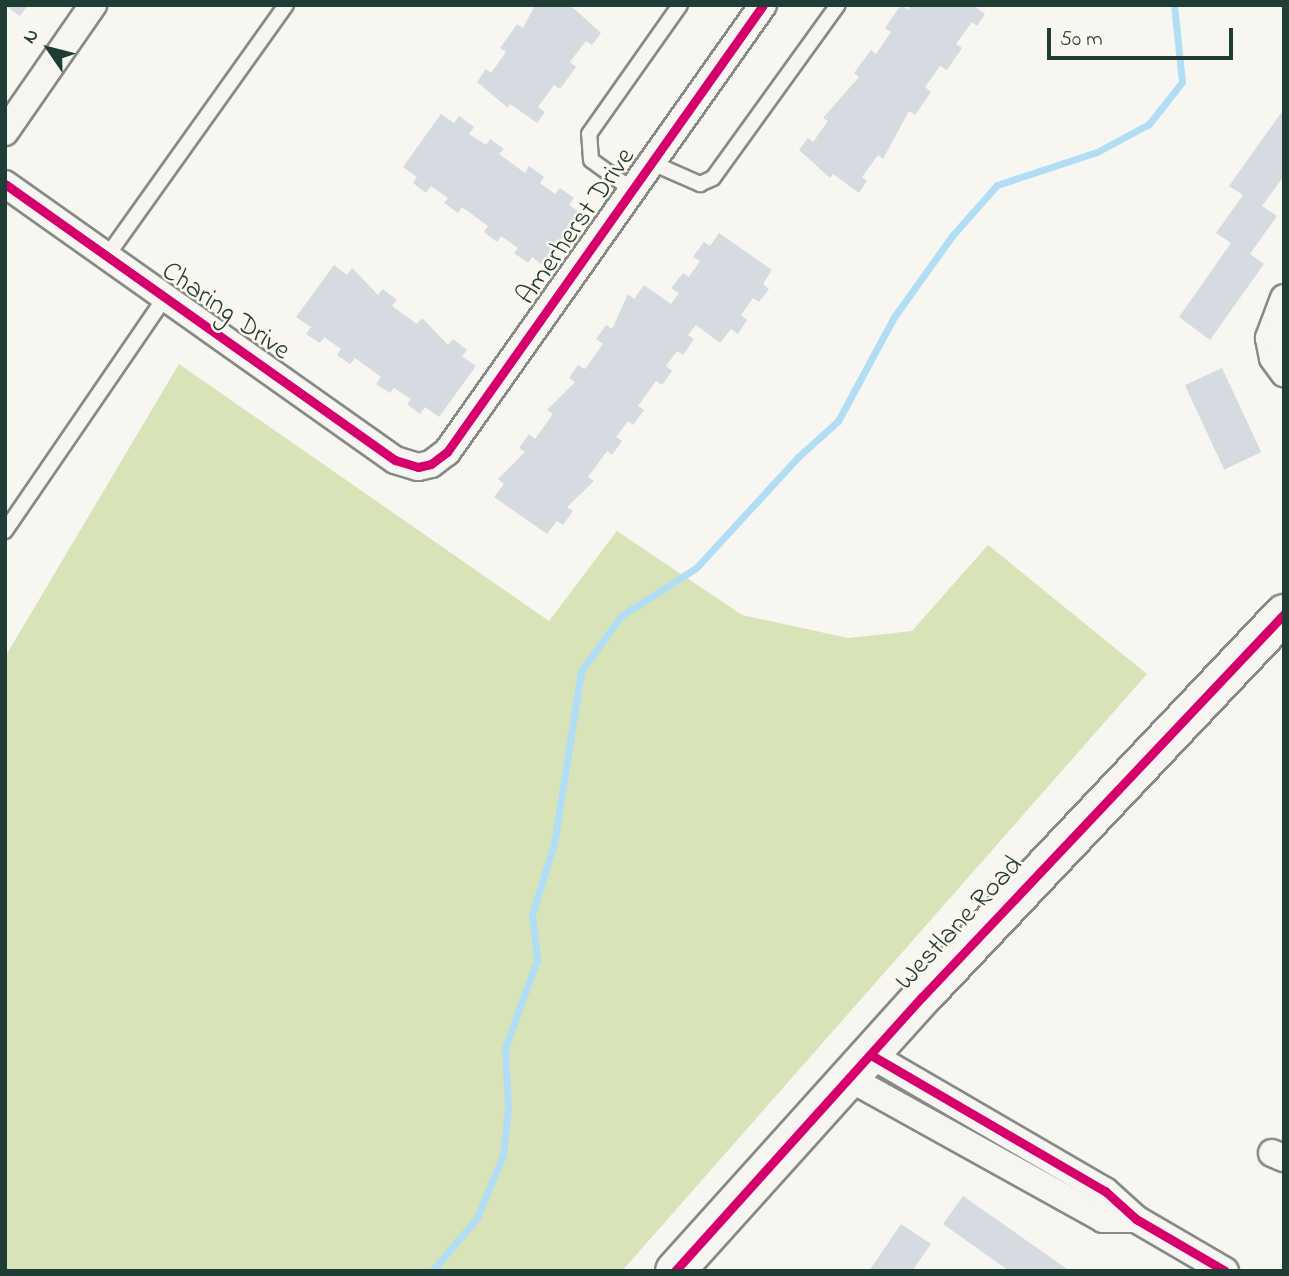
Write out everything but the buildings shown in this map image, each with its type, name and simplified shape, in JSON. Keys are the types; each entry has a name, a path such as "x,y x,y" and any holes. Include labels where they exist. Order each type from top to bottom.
{"main road":[{"name":"Westlane Road","path":"675,1271 860,1067 1277,632"}],"street":[{"path":"5,132 93,5"},
{"name":"Amerherst Drive","path":"423,466 447,452 763,5"},
{"name":"Charing Drive","path":"5,184 395,460 423,466"},
{"path":"1284,298 1269,338 1273,358 1284,373"},
{"path":"860,1067 1105,1191 1136,1219 1226,1271"}],"lane":[{"path":"107,257 286,5"},
{"path":"631,189 591,160 589,134 680,5"},
{"path":"650,162 701,184 713,178 838,5"},
{"path":"5,531 165,297"}],"green space":[{"path":"179,364 549,621 617,531 742,615 848,638 912,631 988,545 1147,674 622,1271 5,1271 5,657"}],"waterway":[{"path":"432,1271 477,1218 503,1155 508,1108 505,1048 537,960 532,914 554,844 581,671 621,616 696,568 798,457 838,421 894,317 952,236 997,185 1097,152 1149,124 1182,82 1174,5"}],"cycle path":[{"path":"5,184 395,460 418,467 431,464 447,452 763,5"},
{"path":"675,1271 922,997 1284,614"},
{"path":"871,1055 1105,1191 1136,1219 1225,1271"}]}
